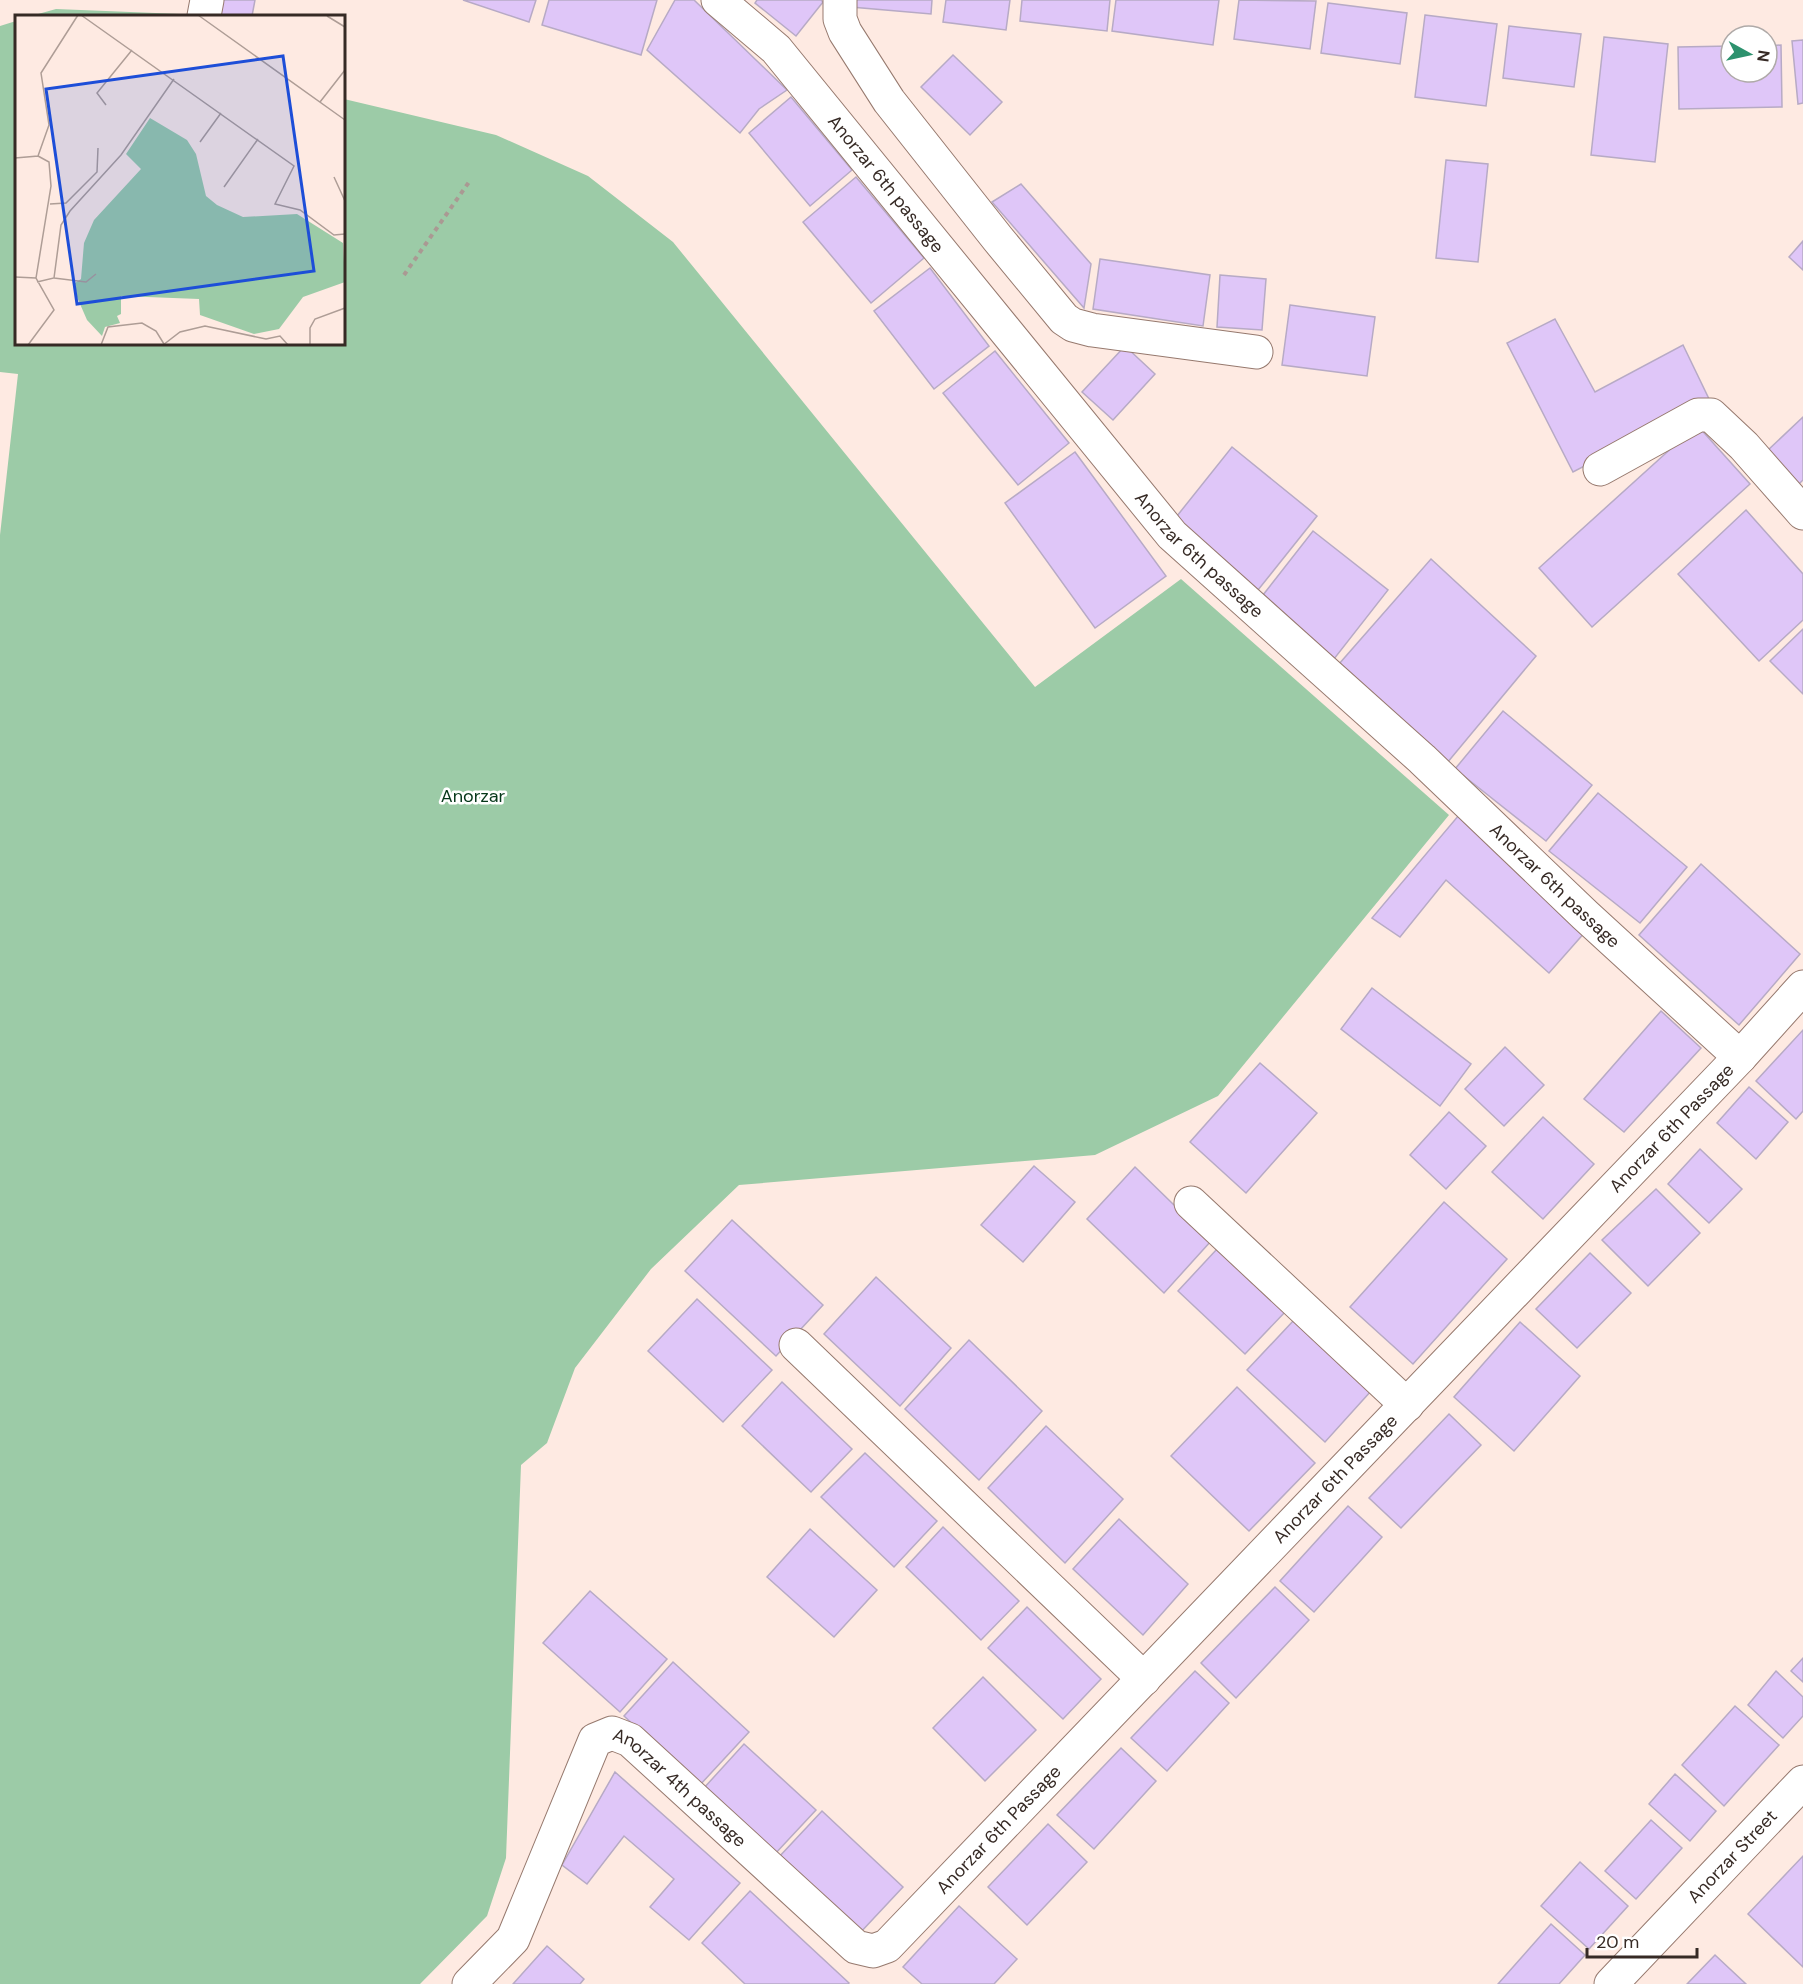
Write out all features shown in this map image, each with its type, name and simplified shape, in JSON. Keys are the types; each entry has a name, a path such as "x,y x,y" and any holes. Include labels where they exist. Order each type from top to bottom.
{"street":[{"path":"204,15 207,0"},
{"name":"Anorzar 6th passage","path":"717,0 776,49 1172,535 1422,759 1585,915 1740,1057"},
{"path":"840,0 840,19 845,32 890,101 1064,319 1073,325 1092,330 1256,352"},
{"path":"1600,469 1698,415 1711,415 1744,446 1803,513"},
{"name":"Anorzar 6th Passage","path":"856,1947 873,1951 887,1946 1740,1057 1803,987"},
{"path":"1191,1203 1407,1405"},
{"path":"796,1345 1144,1679"},
{"name":"Anorzar 4th passage","path":"469,1984 513,1939 595,1740 612,1733 630,1740 856,1947"},
{"name":"Anorzar Street","path":"1611,1984 1803,1782"}],"path":[{"path":"404,275 469,182"}],"green space":[{"path":"56,9 180,15 35,15"},
{"name":"Anorzar","path":"15,21 15,345 345,345 345,99 496,135 588,176 673,242 1035,687 1181,579 1449,815 1218,1096 1095,1155 739,1185 651,1269 575,1368 547,1443 521,1465 506,1858 487,1916 420,1984 0,1984 0,535 18,374 0,372 0,26"}],"building":[{"path":"216,0 255,0 252,15 214,15"},
{"path":"463,0 536,0 529,22"},
{"path":"549,0 657,0 641,55 542,25"},
{"path":"675,0 694,0 787,90 759,109 740,133 647,50"},
{"path":"757,0 821,0 823,2 796,36 755,3"},
{"path":"852,0 932,0 931,14 851,7"},
{"path":"946,0 1010,0 1006,30 943,22"},
{"path":"1022,0 1110,0 1107,31 1020,21"},
{"path":"1116,0 1219,0 1213,45 1112,31"},
{"path":"1239,0 1316,1 1310,49 1234,39"},
{"path":"1328,3 1407,13 1400,64 1321,53"},
{"path":"1425,15 1497,24 1486,106 1415,97"},
{"path":"1509,26 1581,34 1574,87 1503,78"},
{"path":"1604,37 1668,44 1655,162 1591,155"},
{"path":"1803,40 1803,103 1798,104 1792,41"},
{"path":"1779,45 1781,45 1782,107 1679,109 1678,47 1719,46 1719,84 1779,84"},
{"path":"953,55 1002,102 970,135 921,87"},
{"path":"791,97 852,170 810,206 749,133"},
{"path":"1446,160 1488,164 1478,262 1436,258"},
{"path":"856,177 924,258 871,303 803,222"},
{"path":"1021,184 1091,264 1084,308 992,202"},
{"path":"1803,241 1803,270 1789,257"},
{"path":"1100,259 1210,275 1203,326 1093,309"},
{"path":"930,268 989,346 934,389 874,311"},
{"path":"1220,275 1266,279 1262,330 1217,327"},
{"path":"1290,305 1375,317 1367,376 1282,365"},
{"path":"1555,319 1595,392 1683,345 1710,401 1573,472 1507,343"},
{"path":"1125,346 1155,374 1113,420 1082,392"},
{"path":"995,351 1069,443 1018,485 943,393"},
{"path":"1803,417 1803,480 1798,485 1767,451"},
{"path":"1697,425 1750,484 1592,627 1539,568"},
{"path":"1232,447 1317,516 1258,590 1173,521"},
{"path":"1075,452 1166,576 1095,628 1005,503"},
{"path":"1746,510 1803,574 1803,620 1759,661 1678,574"},
{"path":"1313,531 1388,590 1334,659 1263,595"},
{"path":"1431,559 1536,656 1447,763 1339,664"},
{"path":"1803,629 1803,694 1770,661"},
{"path":"1503,711 1592,785 1546,841 1455,769"},
{"path":"1598,793 1687,867 1640,923 1549,851"},
{"path":"1459,815 1586,931 1549,973 1446,880 1400,937 1372,918"},
{"path":"1701,864 1800,954 1739,1025 1639,935"},
{"path":"1372,988 1471,1064 1440,1106 1341,1029"},
{"path":"1661,1011 1701,1048 1624,1132 1584,1099"},
{"path":"1803,1030 1803,1111 1796,1119 1756,1081"},
{"path":"1505,1047 1544,1085 1504,1126 1465,1089"},
{"path":"1260,1063 1317,1113 1246,1193 1190,1142"},
{"path":"1749,1087 1788,1122 1756,1159 1717,1123"},
{"path":"1449,1112 1486,1146 1446,1189 1410,1155"},
{"path":"1543,1117 1594,1164 1543,1219 1492,1172"},
{"path":"1700,1149 1742,1189 1709,1223 1668,1184"},
{"path":"1034,1166 1075,1202 1023,1262 981,1225"},
{"path":"1135,1167 1211,1241 1164,1293 1087,1219"},
{"path":"1656,1189 1700,1233 1648,1286 1602,1240"},
{"path":"1444,1202 1507,1259 1413,1364 1350,1307"},
{"path":"732,1220 823,1305 776,1356 685,1271"},
{"path":"1217,1249 1285,1312 1245,1354 1178,1291"},
{"path":"1590,1253 1631,1293 1577,1348 1536,1309"},
{"path":"876,1277 951,1348 900,1406 824,1334"},
{"path":"697,1299 772,1370 723,1422 648,1351"},
{"path":"1294,1320 1371,1391 1325,1442 1247,1370"},
{"path":"1520,1322 1580,1376 1514,1451 1454,1397"},
{"path":"969,1340 1042,1411 979,1480 905,1409"},
{"path":"782,1382 852,1449 811,1492 742,1426"},
{"path":"1237,1387 1315,1463 1249,1531 1171,1456"},
{"path":"1449,1414 1481,1445 1401,1528 1369,1498"},
{"path":"1046,1426 1123,1499 1065,1563 988,1488"},
{"path":"865,1453 937,1521 894,1567 821,1497"},
{"path":"1348,1506 1382,1537 1314,1612 1280,1581"},
{"path":"1119,1519 1188,1584 1143,1635 1073,1569"},
{"path":"943,1527 1019,1601 981,1640 906,1567"},
{"path":"810,1529 877,1590 834,1637 767,1577"},
{"path":"1275,1587 1309,1620 1236,1698 1201,1663"},
{"path":"590,1591 667,1659 620,1712 543,1643"},
{"path":"1027,1607 1101,1679 1063,1719 988,1648"},
{"path":"1803,1658 1803,1682 1791,1671"},
{"path":"673,1662 749,1732 699,1786 624,1716"},
{"path":"1195,1671 1229,1703 1167,1771 1131,1738"},
{"path":"1776,1671 1803,1697 1803,1716 1783,1738 1748,1705"},
{"path":"983,1677 1036,1730 985,1781 933,1728"},
{"path":"1735,1706 1779,1745 1724,1806 1682,1765"},
{"path":"744,1744 816,1810 774,1855 703,1789"},
{"path":"1121,1748 1156,1781 1094,1849 1057,1815"},
{"path":"615,1772 740,1883 689,1940 650,1907 674,1879 624,1836 587,1884 562,1865"},
{"path":"1675,1774 1716,1811 1690,1841 1649,1804"},
{"path":"822,1811 903,1887 859,1934 778,1858"},
{"path":"1651,1820 1682,1848 1636,1899 1605,1871"},
{"path":"1048,1824 1087,1862 1027,1925 988,1887"},
{"path":"1803,1856 1803,1967 1748,1914"},
{"path":"1580,1862 1628,1906 1589,1949 1541,1906"},
{"path":"750,1891 849,1983 745,1984 702,1943"},
{"path":"959,1906 1017,1959 994,1984 922,1984 903,1967"},
{"path":"1551,1924 1585,1955 1559,1984 1498,1984"},
{"path":"547,1946 584,1979 580,1984 513,1984"},
{"path":"1715,1955 1746,1984 1687,1984"}]}
